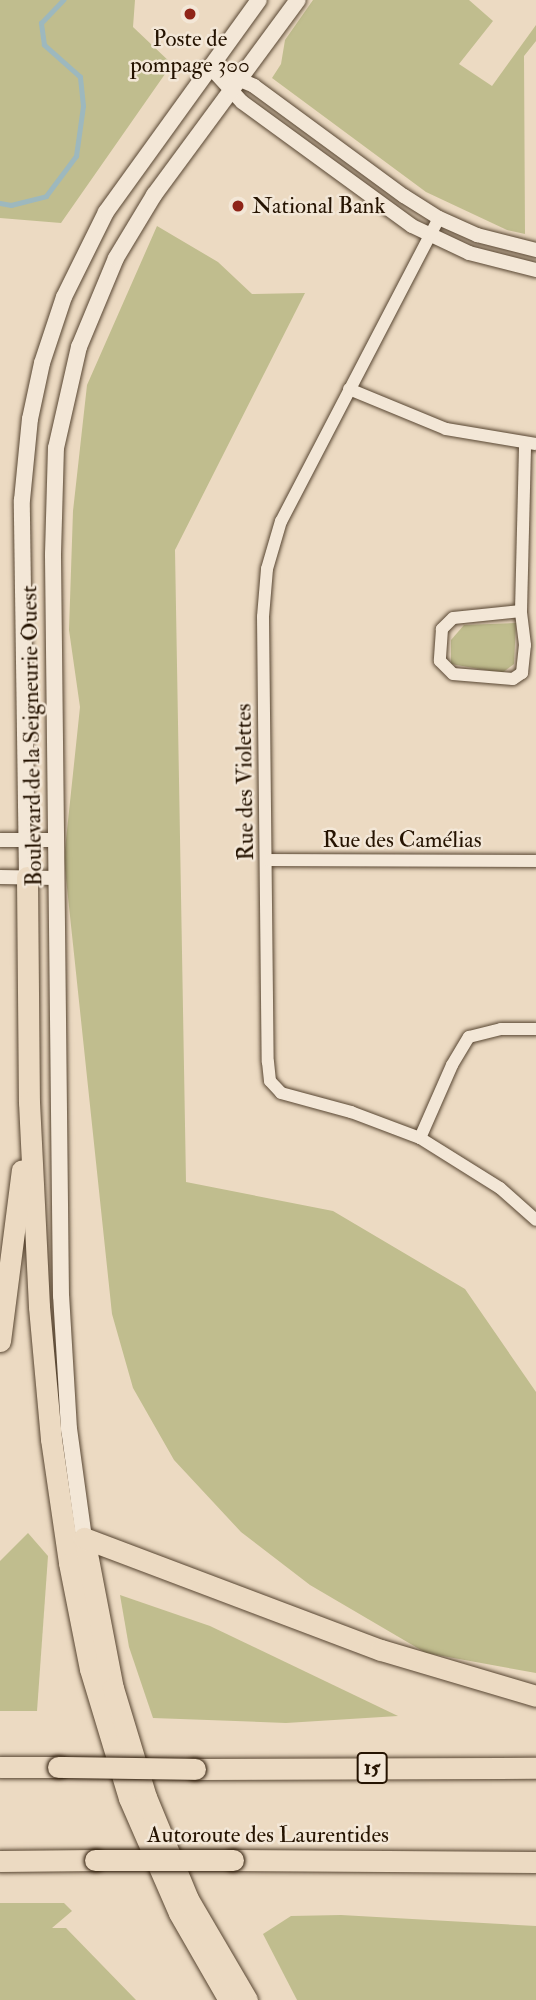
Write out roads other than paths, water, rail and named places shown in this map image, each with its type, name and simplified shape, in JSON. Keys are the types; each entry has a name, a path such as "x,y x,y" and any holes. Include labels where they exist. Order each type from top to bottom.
{"highway":[{"path":"27,877 29,1102 48,1419 65,1539 90,1669 120,1772 142,1834 187,1928 229,2000"},
{"path":"0,1341 11,1274 29,1102"},
{"path":"84,1538 381,1650 536,1696"},
{"path":"84,1538 110,1676 146,1797 188,1899 247,2000"},
{"name":"15","path":"0,1767 536,1768"},
{"name":"Autoroute des Laurentides","path":"0,1861 536,1862"},
{"path":"493,1862 536,1871"}],"main road":[{"name":"Boulevard de la Seigneurie Ouest","path":"27,877 22,500 26,444 48,342 82,255 120,191 259,0"},
{"name":"Boulevard de la Seigneurie Ouest","path":"84,1538 72,1450 63,1347 53,505 56,448 72,368 106,278 147,205 298,0"},
{"path":"26,444 56,448"}],"street":[{"path":"210,67 382,206 429,235 481,257 536,270"},
{"path":"235,85 254,86 404,196 439,218 489,239 536,250"},
{"name":"Rue des Violettes","path":"439,218 281,521 267,569 263,617 270,1081 281,1093 351,1112 420,1138 500,1188 536,1220"},
{"path":"349,388 446,429 531,444 521,611 525,645 522,673 513,679 453,674 440,661 442,629 453,618 521,611"},
{"path":"0,840 56,840"},
{"name":"Rue des Camélias","path":"268,860 536,861"},
{"path":"0,877 57,878"},
{"path":"420,1138 452,1065 469,1037 502,1028 536,1029"}],"waterway":[{"path":"0,203 11,205 46,196 76,156 83,106 80,77 44,45 41,23 63,0"}],"place":[{"name":"Poste de pompage 300","path":"190,14"},
{"name":"National Bank","path":"238,206"}]}
